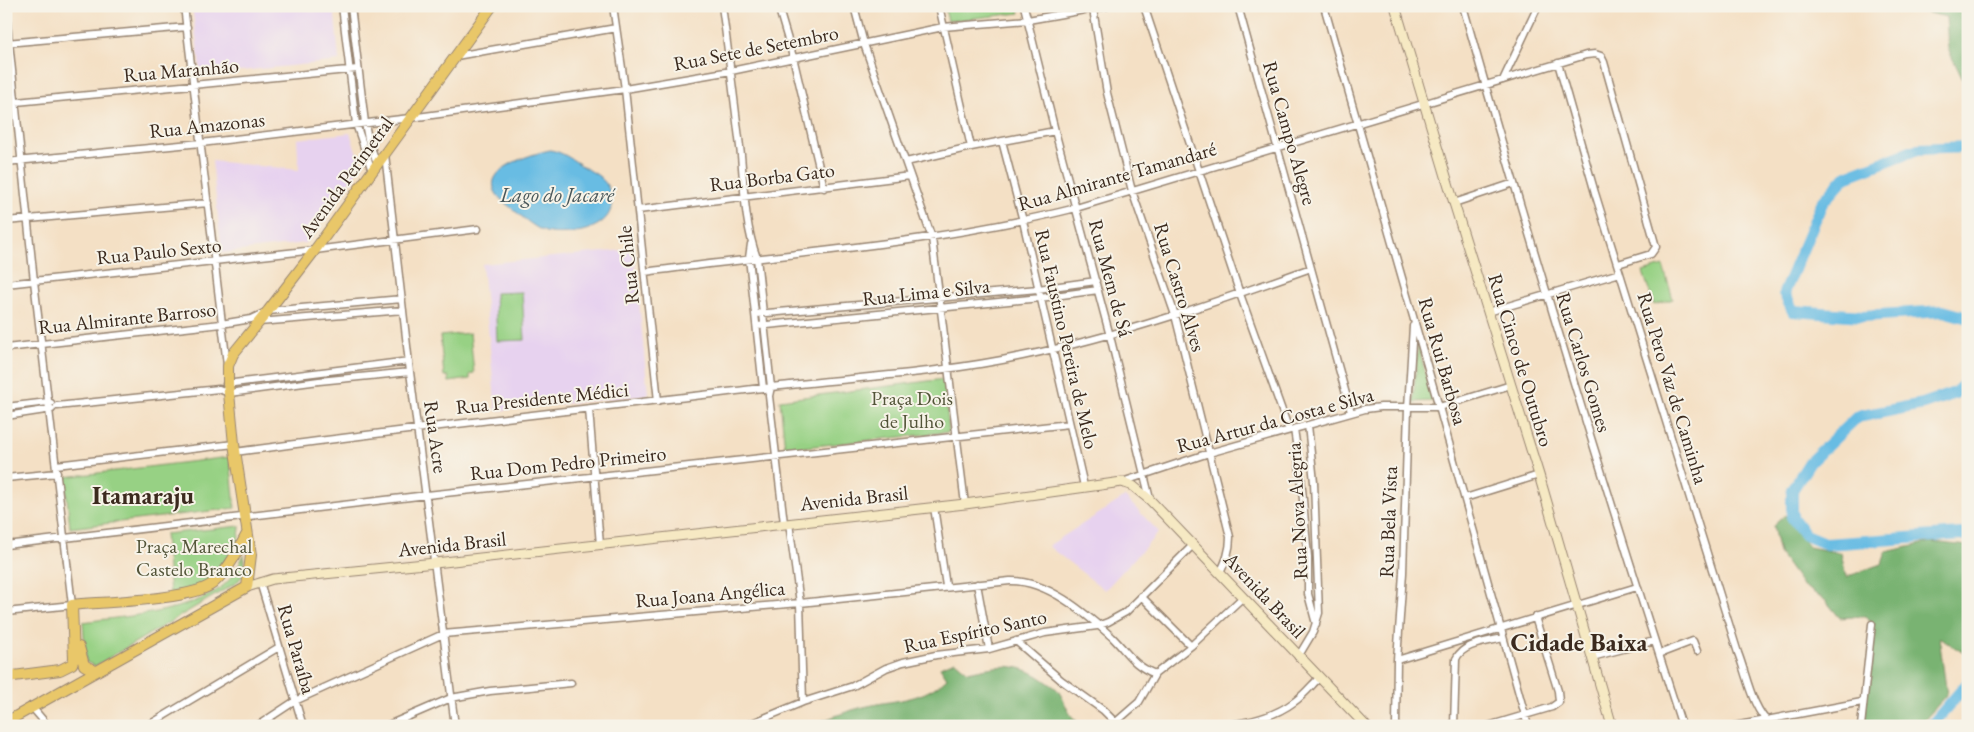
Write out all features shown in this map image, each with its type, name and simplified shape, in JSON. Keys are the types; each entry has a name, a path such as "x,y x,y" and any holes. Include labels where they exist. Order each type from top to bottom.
{"main road":[{"name":"Avenida Perimetral","path":"228,366 233,354 255,320 268,311 314,250 489,8"},
{"path":"6,722 31,706 247,587 251,564 225,388 228,366"},
{"path":"6,677 60,670 72,664 74,659 74,625 72,605 176,596 199,590 210,585 221,575 247,534"},
{"path":"74,625 84,666 95,672"},
{"path":"60,670 69,675 71,679 70,686"}],"street":[{"path":"184,6 221,324 228,366"},
{"path":"342,6 356,124 375,167"},
{"path":"351,6 365,123 375,167"},
{"name":"Rua Chile","path":"613,6 625,89 658,401"},
{"path":"722,6 732,71 745,197 752,243 755,314 760,326 771,387 769,396 776,456 800,603 803,702"},
{"path":"778,6 793,57 824,188"},
{"path":"854,6 864,44 932,238 965,504"},
{"path":"939,6 971,147"},
{"name":"Rua Mem de Sá","path":"1024,6 1055,131 1096,281 1150,500"},
{"name":"Rua Sete de Setembro","path":"410,118 625,89 732,71 943,27 1028,20 1107,6"},
{"name":"Rua Nova Alegria","path":"1144,6 1240,294 1292,430 1303,495 1308,557 1308,594 1317,625"},
{"name":"Rua Campo Alegre","path":"1238,6 1351,412"},
{"name":"Rua Rui Barbosa","path":"1324,6 1440,407 1528,726"},
{"name":"Rua Cinco de Outubro","path":"1395,6 1539,475 1612,726"},
{"name":"Rua Carlos Gomes","path":"1462,6 1546,294 1682,726"},
{"path":"1503,80 1538,6"},
{"name":"Rua Castro Alves","path":"1093,9 1107,93 1132,191 1175,315 1230,537 1230,548 1220,573"},
{"path":"6,13 34,281 72,605 6,612"},
{"path":"8,43 187,27"},
{"path":"456,56 616,28"},
{"name":"Rua Almirante Tamandaré","path":"645,272 932,238 1023,221 1076,208 1586,54 1601,56 1604,62 1656,248 1651,254 1618,264"},
{"name":"Rua Pero Vaz de Caminha","path":"1558,64 1594,193 1618,264 1738,653 1756,704 1764,719"},
{"name":"Rua Maranhão","path":"6,103 358,69"},
{"name":"Rua Amazonas","path":"6,162 201,143 410,118"},
{"path":"906,162 1055,131"},
{"name":"Rua Faustino Pereira de Melo","path":"1002,141 1023,221 1084,486"},
{"name":"Rua Acre","path":"385,153 410,372 455,726"},
{"name":"Rua Borba Gato","path":"638,210 910,176"},
{"path":"1454,203 1514,183"},
{"path":"6,221 208,203"},
{"path":"314,250 478,229"},
{"name":"Rua Paulo Sexto","path":"6,284 314,250"},
{"path":"753,258 763,314 760,326 763,388 769,396"},
{"path":"763,388 948,369 1052,350 1110,336 1240,294 1312,268"},
{"path":"1488,312 1620,273"},
{"name":"Rua Lima e Silva","path":"755,314 1038,289 1096,281"},
{"name":"Rua Lima e Silva","path":"760,326 941,306 1040,298 1098,290"},
{"path":"268,311 402,299"},
{"name":"Rua Almirante Barroso","path":"6,348 255,320 403,310"},
{"name":"Rua Bela Vista","path":"1396,726 1408,408 1414,319"},
{"path":"225,388 318,371 409,361"},
{"path":"318,371 319,381"},
{"path":"6,416 49,411 57,406 225,388 410,372"},
{"name":"Rua Artur da Costa e Silva","path":"1122,482 1209,453 1351,412 1381,407 1440,407 1511,385"},
{"name":"Rua Presidente Médici","path":"234,448 763,388"},
{"path":"6,407 48,402 57,406"},
{"path":"588,409 600,545"},
{"path":"776,456 1069,424"},
{"name":"Rua Nova Alegria","path":"1298,657 1317,625 1319,613 1314,482 1308,425"},
{"path":"56,465 234,448"},
{"name":"Rua Dom Pedro Primeiro","path":"244,517 776,456"},
{"path":"6,478 56,473"},
{"path":"1465,498 1539,475"},
{"name":"Avenida Brasil","path":"247,587 273,579 435,563 965,504 1122,482 1133,486 1150,500 1366,726"},
{"path":"934,507 946,586"},
{"path":"6,545 244,517"},
{"name":"Rua Espírito Santo","path":"745,726 803,702 853,686 886,668 903,662 936,655 989,649 1064,630 1097,626 1116,619 1193,545"},
{"name":"Rua Joana Angélica","path":"257,726 295,701 443,634 800,603 946,586 1022,580 1036,584 1067,601 1112,638 1140,668 1155,674"},
{"name":"Rua Paraíba","path":"260,582 303,726"},
{"path":"977,584 989,649"},
{"path":"1397,660 1637,587"},
{"path":"1141,596 1191,646"},
{"path":"1016,641 1061,680 1117,724 1138,702 1155,674 1191,646 1242,598"},
{"path":"1488,726 1556,706 1559,702 1535,617"},
{"path":"1860,726 1872,624"},
{"path":"1454,726 1456,659 1459,654 1469,647 1503,638"},
{"path":"1592,657 1654,641"},
{"path":"1659,654 1692,642 1697,651"},
{"path":"147,726 279,647"},
{"path":"1216,726 1236,724 1280,710 1294,702 1319,678"},
{"path":"386,726 451,698 490,691 571,683"},
{"path":"1734,726 1862,702"},
{"path":"31,706 48,726"},
{"path":"1764,719 1772,726"}],"shaded area":[{"path":"192,6 334,6 339,61 201,75"},
{"path":"350,133 361,166 305,243 222,253 212,161 299,170 297,139"},
{"path":"634,249 648,395 496,411 482,264"},
{"path":"1125,497 1159,532 1105,590 1048,546"}],"green space":[{"path":"944,6 1018,6 1020,13 948,21"},
{"path":"1900,6 1968,6 1968,90 1948,49 1946,17"},
{"path":"1663,266 1673,299 1654,305 1643,272"},
{"path":"522,292 525,340 497,341 495,293"},
{"path":"470,333 474,373 470,374 470,379 449,382 448,376 444,376 440,336"},
{"path":"1418,344 1432,401 1413,402"},
{"name":"Praça Dois de Julho","path":"944,379 949,432 785,449 780,400"},
{"name":"Praça Marechal Castelo Branco","path":"230,457 235,508 70,528 65,477"},
{"path":"1785,515 1809,547 1841,553 1846,577 1882,564 1886,552 1931,542 1968,546 1968,656 1939,637 1947,695 1919,726 1862,726 1872,624 1865,616 1840,618 1825,600 1802,585 1779,553 1773,526"},
{"name":"Praça Marechal Castelo Branco","path":"240,526 234,551 218,574 200,585 170,593 165,534"},
{"name":"Praça Marechal Castelo Branco","path":"244,555 245,573 236,583 95,666 86,662 83,622 161,611 200,599 217,590 230,579"},
{"path":"955,661 968,672 1009,666 1037,675 1059,692 1071,715 1083,726 809,726 853,710 910,698 929,691 947,678 940,667"}],"water":[{"name":"Lago do Jacaré","path":"550,150 568,157 596,174 606,183 611,194 611,207 608,216 601,223 592,228 571,233 545,232 529,222 497,195 493,185 496,176 503,169 526,157"}],"waterway":[{"path":"1968,147 1918,149 1845,177 1822,203 1784,293 1793,311 1863,316 1943,311 1968,318"},
{"path":"1968,381 1955,393 1923,404 1857,417 1810,462 1792,490 1792,517 1805,535 1827,544 1961,534 1968,536"},
{"path":"1931,726 1968,683"}],"district":[{"name":"Itamaraju","path":"143,495"},
{"name":"Cidade Baixa","path":"1579,642"}]}
